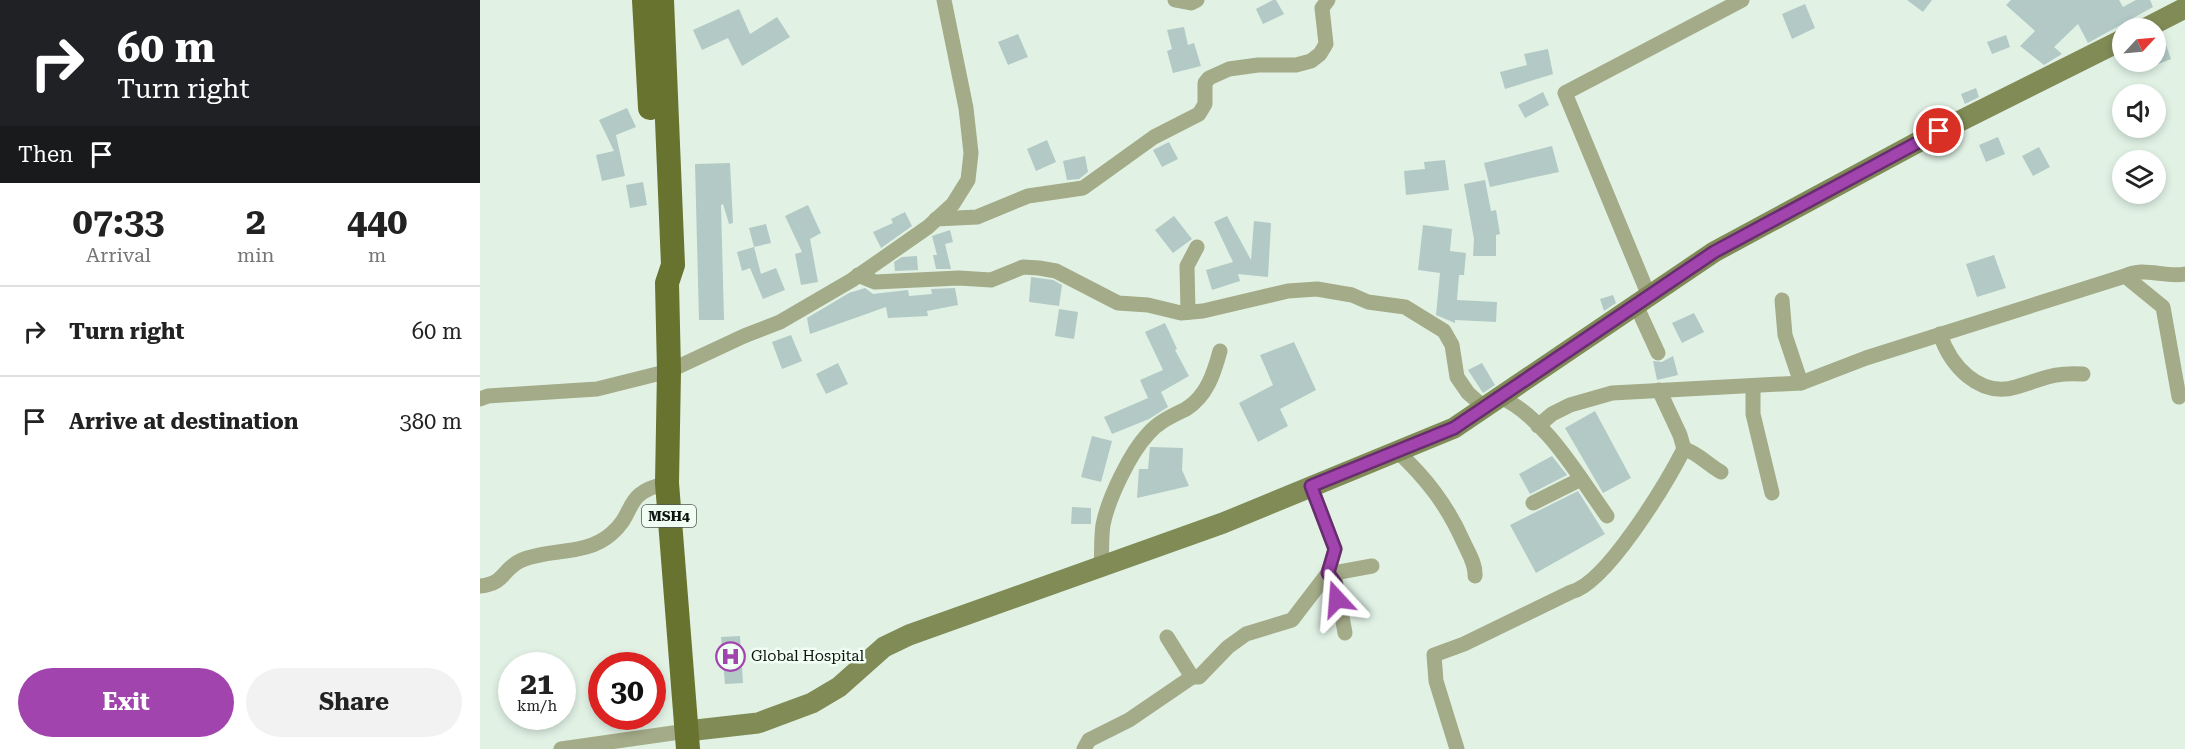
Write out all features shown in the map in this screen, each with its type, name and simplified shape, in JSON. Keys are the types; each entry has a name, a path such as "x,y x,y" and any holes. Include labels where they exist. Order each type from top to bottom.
{"main road":[{"name":"MSH4","path":"644,0 657,243 660,266 667,283"},
{"name":"MSH4","path":"662,0 673,265 667,283 669,371 667,483 688,740"}],"street":[{"path":"480,399 488,396 597,389 669,371 780,322 858,275 936,219 953,204 968,180 972,153 966,108 944,0"},
{"path":"1175,0 1191,3 1197,0"},
{"path":"936,219 977,217 1028,196 1083,188 1154,137 1198,114 1204,104 1205,84 1209,78 1229,69 1258,65 1296,65 1311,61 1320,54 1326,44 1322,8 1328,0"},
{"path":"1658,353 1643,301 1565,93 1742,0"},
{"path":"2166,18 2185,8"},
{"path":"561,749 688,740 788,714 839,687 884,647 909,635 1223,523 1454,428 1538,368 1725,246 1920,141 2112,45"},
{"path":"1188,312 1187,266 1197,247"},
{"path":"858,275 875,282 959,278 991,280 1023,267 1056,271 1118,303 1188,312 1288,291 1317,289 1352,295 1368,302 1404,307 1444,331 1452,345 1457,377 1468,393 1492,403 1511,402 1553,442 1607,516"},
{"path":"1538,426 1552,414 1591,397 1659,390 1801,383 1940,334 2125,276 2141,272 2172,277 2185,274"},
{"path":"2125,276 2163,307 2179,397"},
{"path":"1782,300 1785,335 1801,383"},
{"path":"1940,334 1953,363 1968,379 1988,387 2014,388 2059,373 2083,374"},
{"path":"1101,566 1103,524 1118,486 1139,444 1149,432 1168,417 1188,407 1206,389 1212,379 1220,351"},
{"path":"1753,387 1753,414 1772,493"},
{"path":"1457,749 1436,681 1434,655 1464,644 1570,592 1582,589 1597,576 1648,509 1684,450 1680,435 1659,390"},
{"path":"1684,450 1694,451 1703,462 1721,472"},
{"path":"1397,451 1445,505 1458,528 1476,570 1475,576"},
{"path":"1533,503 1581,479"},
{"path":"480,586 497,584 521,560 584,548 601,540 611,534 639,493 646,488 667,483"},
{"path":"1084,749 1089,740 1129,720 1192,677 1199,677 1228,647 1246,634 1292,620 1328,571 1335,549 1311,486"},
{"path":"1328,571 1334,573 1372,566"},
{"path":"1328,571 1335,583 1346,633"},
{"path":"1167,637 1192,677"}],"building":[{"path":"1276,0 1284,14 1263,24 1256,9"},
{"path":"1907,0 1932,0 1923,12"},
{"path":"2011,0 2119,0 2123,7 2136,0 2150,0 2153,7 2133,18 2112,18 2112,30 2088,43 2078,24 2054,47 2062,54 2044,65 2020,46 2035,31 2006,5"},
{"path":"1805,4 1815,28 1792,39 1782,14"},
{"path":"739,9 750,34 777,17 790,37 742,66 728,38 702,50 693,30"},
{"path":"1184,27 1188,45 1194,43 1201,66 1173,73 1167,51 1172,49 1167,30"},
{"path":"1018,34 1028,57 1008,65 998,42"},
{"path":"2006,35 2010,47 1992,54 1987,42"},
{"path":"2166,45 2171,59 2166,61"},
{"path":"1548,49 1553,74 1505,89 1500,72 1527,65 1524,54"},
{"path":"1976,88 1979,97 1965,104 1961,94"},
{"path":"1543,92 1549,105 1525,118 1518,105"},
{"path":"627,108 636,127 616,135 625,176 602,181 596,155 614,151 599,120"},
{"path":"1998,137 2005,154 1986,162 1979,145"},
{"path":"1047,140 1056,162 1036,171 1027,149"},
{"path":"1169,142 1178,159 1162,167 1153,150"},
{"path":"1552,146 1559,172 1490,187 1484,163"},
{"path":"2039,147 2050,167 2033,176 2022,156"},
{"path":"1085,156 1088,172 1079,179 1067,180 1063,161"},
{"path":"1445,160 1449,190 1406,195 1404,171 1425,169 1424,162"},
{"path":"730,163 733,223 729,224 723,204 721,205 724,320 699,320 695,164"},
{"path":"1485,180 1491,211 1496,210 1500,234 1496,235 1496,256 1473,256 1474,239 1464,184"},
{"path":"643,182 647,205 630,208 626,185"},
{"path":"808,205 821,233 810,239 818,282 801,285 795,254 802,252 785,216"},
{"path":"905,212 912,226 881,248 873,232 893,223 891,219"},
{"path":"1174,216 1192,239 1173,253 1155,230"},
{"path":"1227,216 1251,260 1254,221 1271,223 1268,277 1238,274 1240,281 1212,290 1206,270 1233,262 1214,222"},
{"path":"766,224 771,243 754,247 749,228"},
{"path":"1423,225 1452,229 1450,251 1466,253 1464,275 1459,275 1457,300 1497,302 1496,322 1455,320 1455,323 1436,315 1440,273 1418,270"},
{"path":"950,230 953,242 945,244 951,269 936,269 933,255 937,255 932,236"},
{"path":"754,247 761,274 776,268 785,290 763,299 750,268 742,271 737,252"},
{"path":"1994,255 2006,288 1977,297 1966,264"},
{"path":"917,256 918,270 895,271 894,262 902,257"},
{"path":"1031,277 1053,280 1062,285 1059,306 1029,302"},
{"path":"865,288 873,294 908,290 909,296 932,294 931,289 955,288 958,305 927,311 928,316 888,318 886,307 810,334 807,318 849,293"},
{"path":"1613,295 1616,303 1604,311 1600,299"},
{"path":"1059,309 1078,312 1074,339 1055,336"},
{"path":"1694,313 1704,332 1682,343 1672,323"},
{"path":"1165,323 1177,349 1175,350 1189,376 1161,392 1168,407 1149,419 1112,434 1104,417 1148,398 1140,380 1163,370 1145,332"},
{"path":"791,335 802,361 782,369 772,342"},
{"path":"1294,342 1316,390 1280,409 1288,426 1258,442 1239,403 1273,385 1260,355"},
{"path":"1673,356 1678,375 1657,380 1653,361 1662,362"},
{"path":"838,363 848,384 826,394 816,374"},
{"path":"1482,363 1495,385 1483,393 1468,370"},
{"path":"1595,411 1631,478 1603,493 1565,428"},
{"path":"1092,436 1112,441 1101,482 1081,477"},
{"path":"1150,447 1183,448 1182,470 1189,486 1137,498 1139,469 1148,469"},
{"path":"1552,456 1567,475 1530,494 1519,474"},
{"path":"1578,491 1605,534 1536,573 1510,525"},
{"path":"1072,507 1091,508 1091,524 1071,524"},
{"path":"740,636 743,683 725,684 721,637"}],"place":[{"name":"Global Hospital","path":"730,656"}],"route":[{"path":"1337,599 1335,583 1328,573 1335,549 1328,525 1311,486 1454,428 1538,368 1586,340 1714,252 1939,131"}]}
